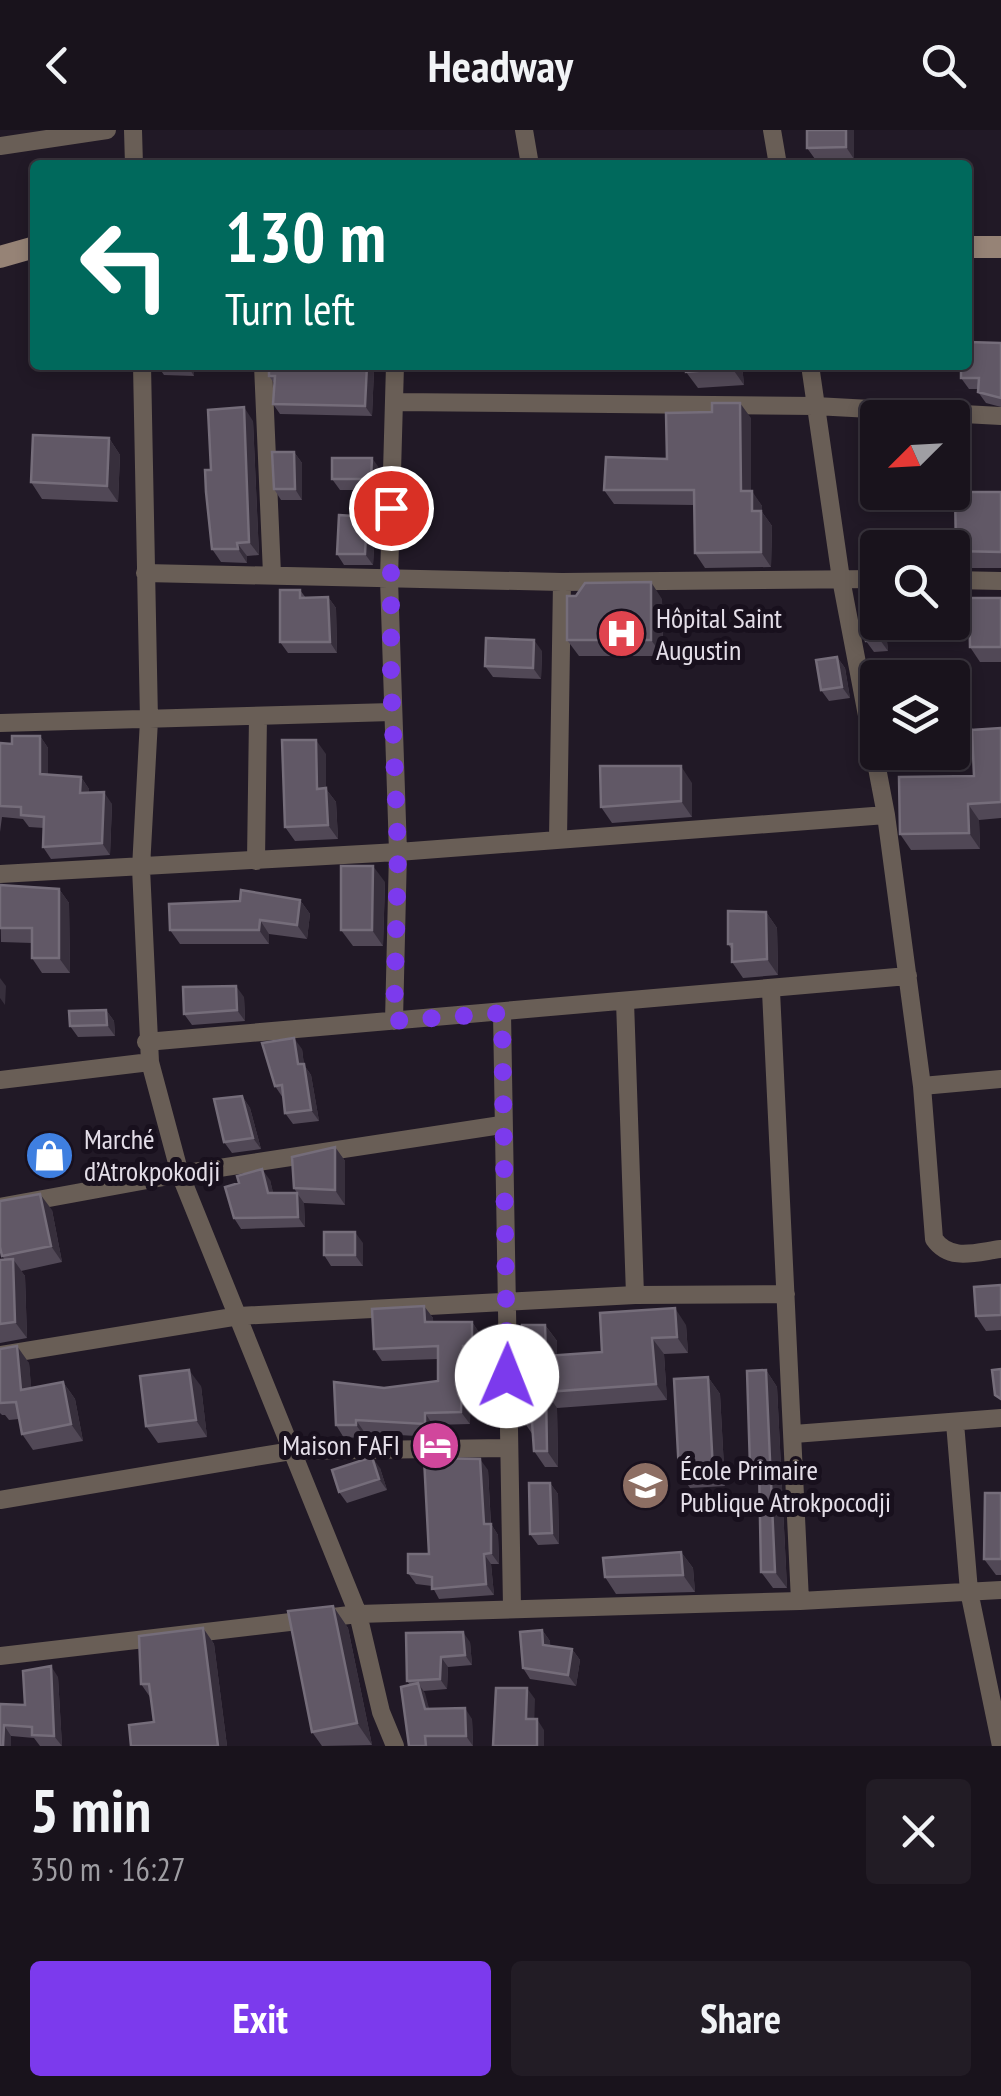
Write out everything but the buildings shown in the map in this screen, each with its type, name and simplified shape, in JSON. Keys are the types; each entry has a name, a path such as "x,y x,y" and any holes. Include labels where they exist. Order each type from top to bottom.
{"main road":[{"path":"972,247 1001,246"},
{"path":"0,256 30,248"}],"street":[{"path":"0,146 107,130"},
{"path":"133,130 134,160"},
{"path":"524,130 529,160"},
{"path":"772,130 777,160"},
{"path":"142,370 149,720 141,868 146,1042 180,1174 358,1614 380,1712 396,1746"},
{"path":"263,370 272,574"},
{"path":"394,1021 398,852 389,579 395,370"},
{"path":"811,370 841,579 886,815 922,1086 934,1239 944,1252 954,1254 1001,1249"},
{"path":"394,402 815,406 1001,416"},
{"path":"144,573 562,582 860,579"},
{"path":"970,580 1001,581"},
{"path":"558,839 562,582"},
{"path":"0,723 392,712"},
{"path":"256,860 258,716"},
{"path":"0,874 398,852 886,815"},
{"path":"146,1042 770,991 908,976"},
{"path":"770,991 800,1601"},
{"path":"625,1002 635,1294"},
{"path":"502,1013 501,1125 508,1303 506,1448 512,1606"},
{"path":"0,1080 150,1062"},
{"path":"922,1086 1001,1079"},
{"path":"0,1207 180,1174 501,1125"},
{"path":"0,1355 238,1316 635,1294 786,1294"},
{"path":"794,1434 1001,1418"},
{"path":"955,1424 969,1592 1001,1746"},
{"path":"0,1500 292,1451 506,1448"},
{"path":"0,1656 358,1614 512,1606 800,1601 1001,1590"}],"place":[{"name":"Hôpital Saint Augustin","path":"621,634"},
{"name":"Marché d’Atrokpokodji","path":"49,1155"},
{"name":"Maison FAFI","path":"435,1445"},
{"name":"École Primaire Publique Atrokpocodji","path":"645,1486"}],"route":[{"path":"391,508 391,679 398,852 394,1021 502,1013 507,1376"}]}
